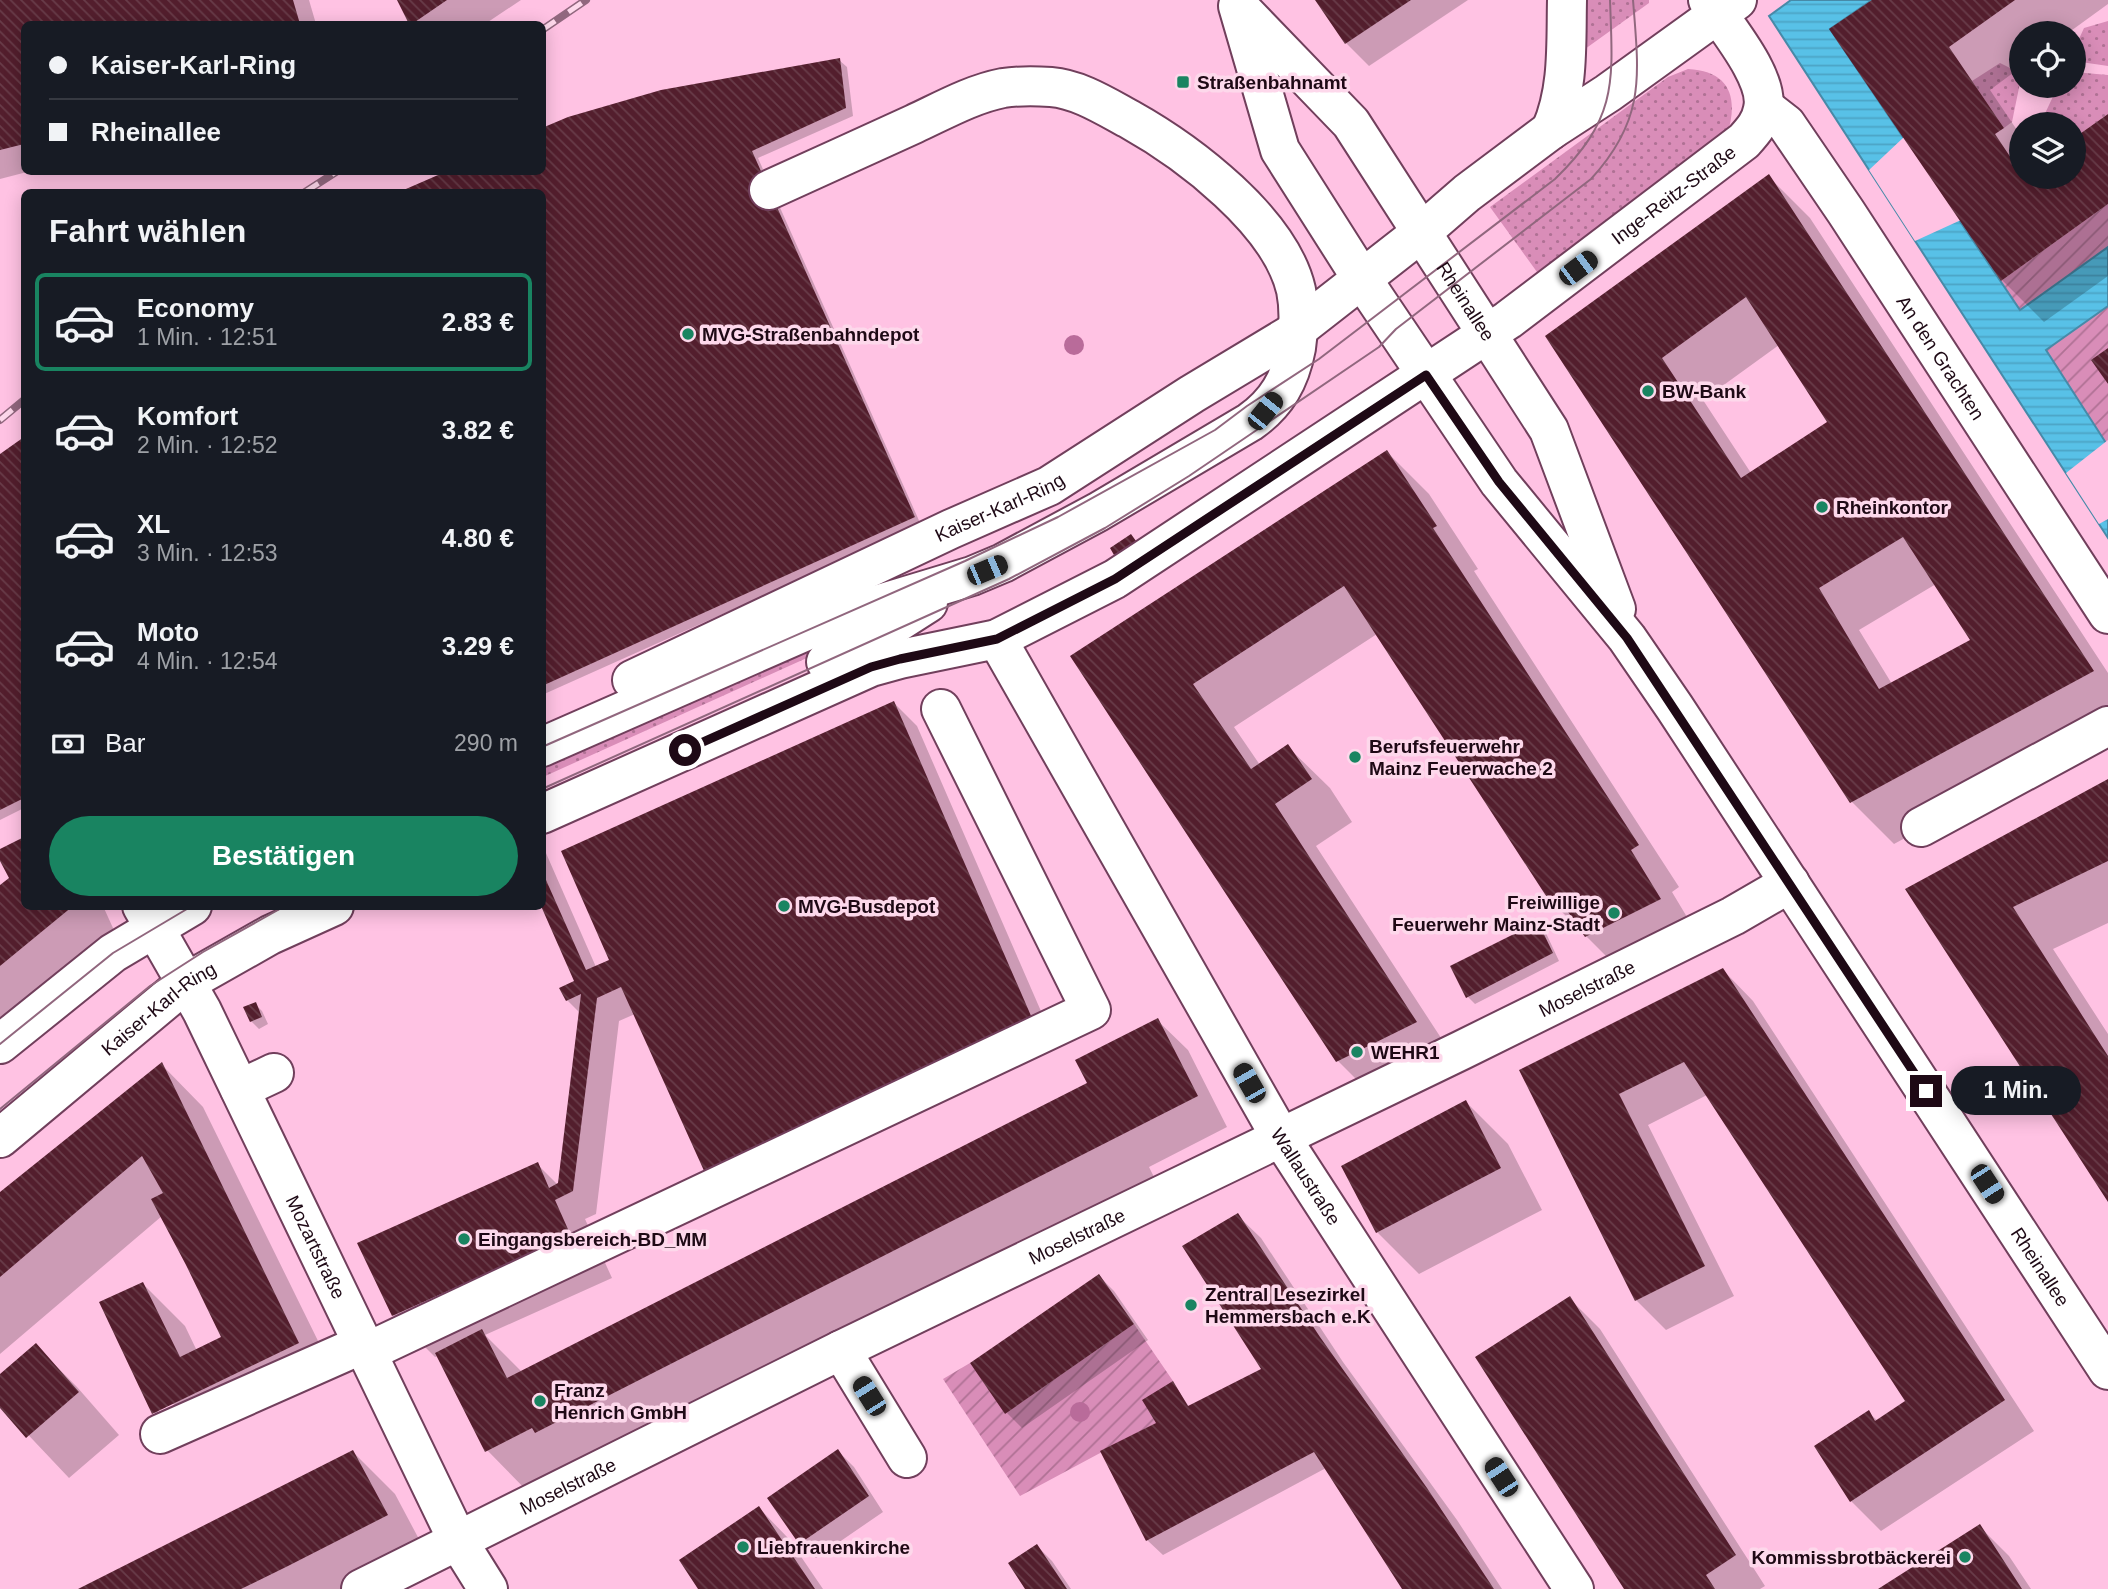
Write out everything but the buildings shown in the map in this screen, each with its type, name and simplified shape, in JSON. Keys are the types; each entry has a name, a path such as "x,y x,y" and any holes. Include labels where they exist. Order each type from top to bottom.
{"street":[{"path":"1551,130 1559,112 1563,91 1567,0"},
{"name":"Rheinallee","path":"1236,3 1351,123 1549,430 1627,638"},
{"name":"Rheinallee","path":"1236,3 1280,150 1362,279 1499,482 1627,638 2108,1370"},
{"path":"1422,232 1467,193 1551,130 1608,93 1721,5 1759,75 1764,107"},
{"path":"546,745 840,616 972,576 1003,563 1098,512 1250,422 1265,411 1287,380 1300,327 1296,288 1282,256 1262,225 1228,191 1176,148 1091,99 1053,87 1004,88 964,101 769,190"},
{"name":"Inge-Reitz-Straße","path":"1486,334 1537,300 1744,141 1756,128 1764,107"},
{"name":"An den Grachten","path":"1764,107 1786,124 1846,212 2108,614"},
{"name":"Kaiser-Karl-Ring","path":"546,720 938,535 1049,486 1300,327 1422,232"},
{"path":"546,812 871,667 997,639 1115,579 1486,334"},
{"path":"546,787 856,649 972,576"},
{"name":"Wallaustraße","path":"997,639 1280,1136 1574,1589"},
{"path":"160,1434 365,1348 1091,1010 941,709"},
{"path":"1921,827 2108,726"},
{"name":"Moselstraße","path":"362,1589 841,1350 1280,1136 1428,1067 1708,928 1790,883"},
{"name":"Kaiser-Karl-Ring","path":"0,1138 182,975 279,910"},
{"name":"Kaiser-Karl-Ring","path":"0,1110 150,986 182,975 325,910"},
{"path":"0,1019 145,912"},
{"path":"0,1044 113,953 145,912"},
{"name":"Mozartstraße","path":"145,912 182,975 240,1089 458,1541 488,1589"},
{"path":"240,1089 274,1073"},
{"path":"841,1350 908,1458"}],"shaded area":[{"path":"1587,0 1649,0 1649,3 1585,49"},
{"path":"2108,21 2108,66 2086,63 2086,27"},
{"path":"2000,63 2009,68 2009,98 2017,98 2014,112 2009,112 2009,124 2004,128 1972,81"},
{"path":"1688,69 1714,75 1728,89 1732,109 1727,135 1537,272 1490,207 1668,77"},
{"path":"2086,73 2108,75 2108,114 2086,130 2086,112 2046,112 2052,98 2086,98"},
{"path":"2108,204 2108,247 2020,310 2001,281"},
{"path":"2108,306 2108,348 2092,360 2108,384 2108,446 2046,350"},
{"path":"857,619 862,633 546,776 546,755"},
{"path":"1134,1324 1173,1381 1156,1423 1020,1496 943,1379 970,1363 1006,1413"}],"water":[{"path":"1791,0 1872,0 1830,29 2020,310 2108,247 2108,306 2046,350 2108,446 2108,538 1769,16"}],"pier":[{"path":"1904,137 1961,220 1915,241 1869,170"},
{"path":"2108,440 2108,519 2099,524 2066,473"}],"tram line":[{"path":"546,745 965,561 1058,517 1215,430 1319,359 1555,179 1576,157 1591,137 1607,97 1612,54 1610,0"},
{"path":"546,787 1009,579 1105,528 1189,476 1379,347 1396,329 1591,179 1609,157 1622,136 1635,96 1637,52 1633,0"},
{"path":"0,1044 113,953 185,910"},
{"path":"0,1109 150,986 203,952 278,910"}],"railway":[{"path":"546,27 586,0"},
{"path":"310,189 331,175"},
{"path":"0,420 21,402"}],"place":[{"name":"Straßenbahnamt","path":"1183,82"},
{"name":"MVG-Straßenbahndepot","path":"688,334"},
{"name":"BW-Bank","path":"1648,391"},
{"name":"Rheinkontor","path":"1822,507"},
{"name":"Berufsfeuerwehr Mainz Feuerwache 2","path":"1355,757"},
{"name":"MVG-Busdepot","path":"784,906"},
{"name":"Freiwillige Feuerwehr Mainz-Stadt","path":"1614,913"},
{"name":"WEHR1","path":"1357,1052"},
{"name":"Eingangsbereich-BD_MM","path":"464,1239"},
{"name":"Zentral Lesezirkel Hemmersbach e.K","path":"1191,1305"},
{"name":"Franz Henrich GmbH","path":"540,1401"},
{"name":"Liebfrauenkirche","path":"743,1547"},
{"name":"Kommissbrotbäckerei","path":"1965,1557"}],"route":[{"path":"685,750 871,667 997,639 1115,579 1426,375 1499,482 1627,638 1926,1091"}]}
